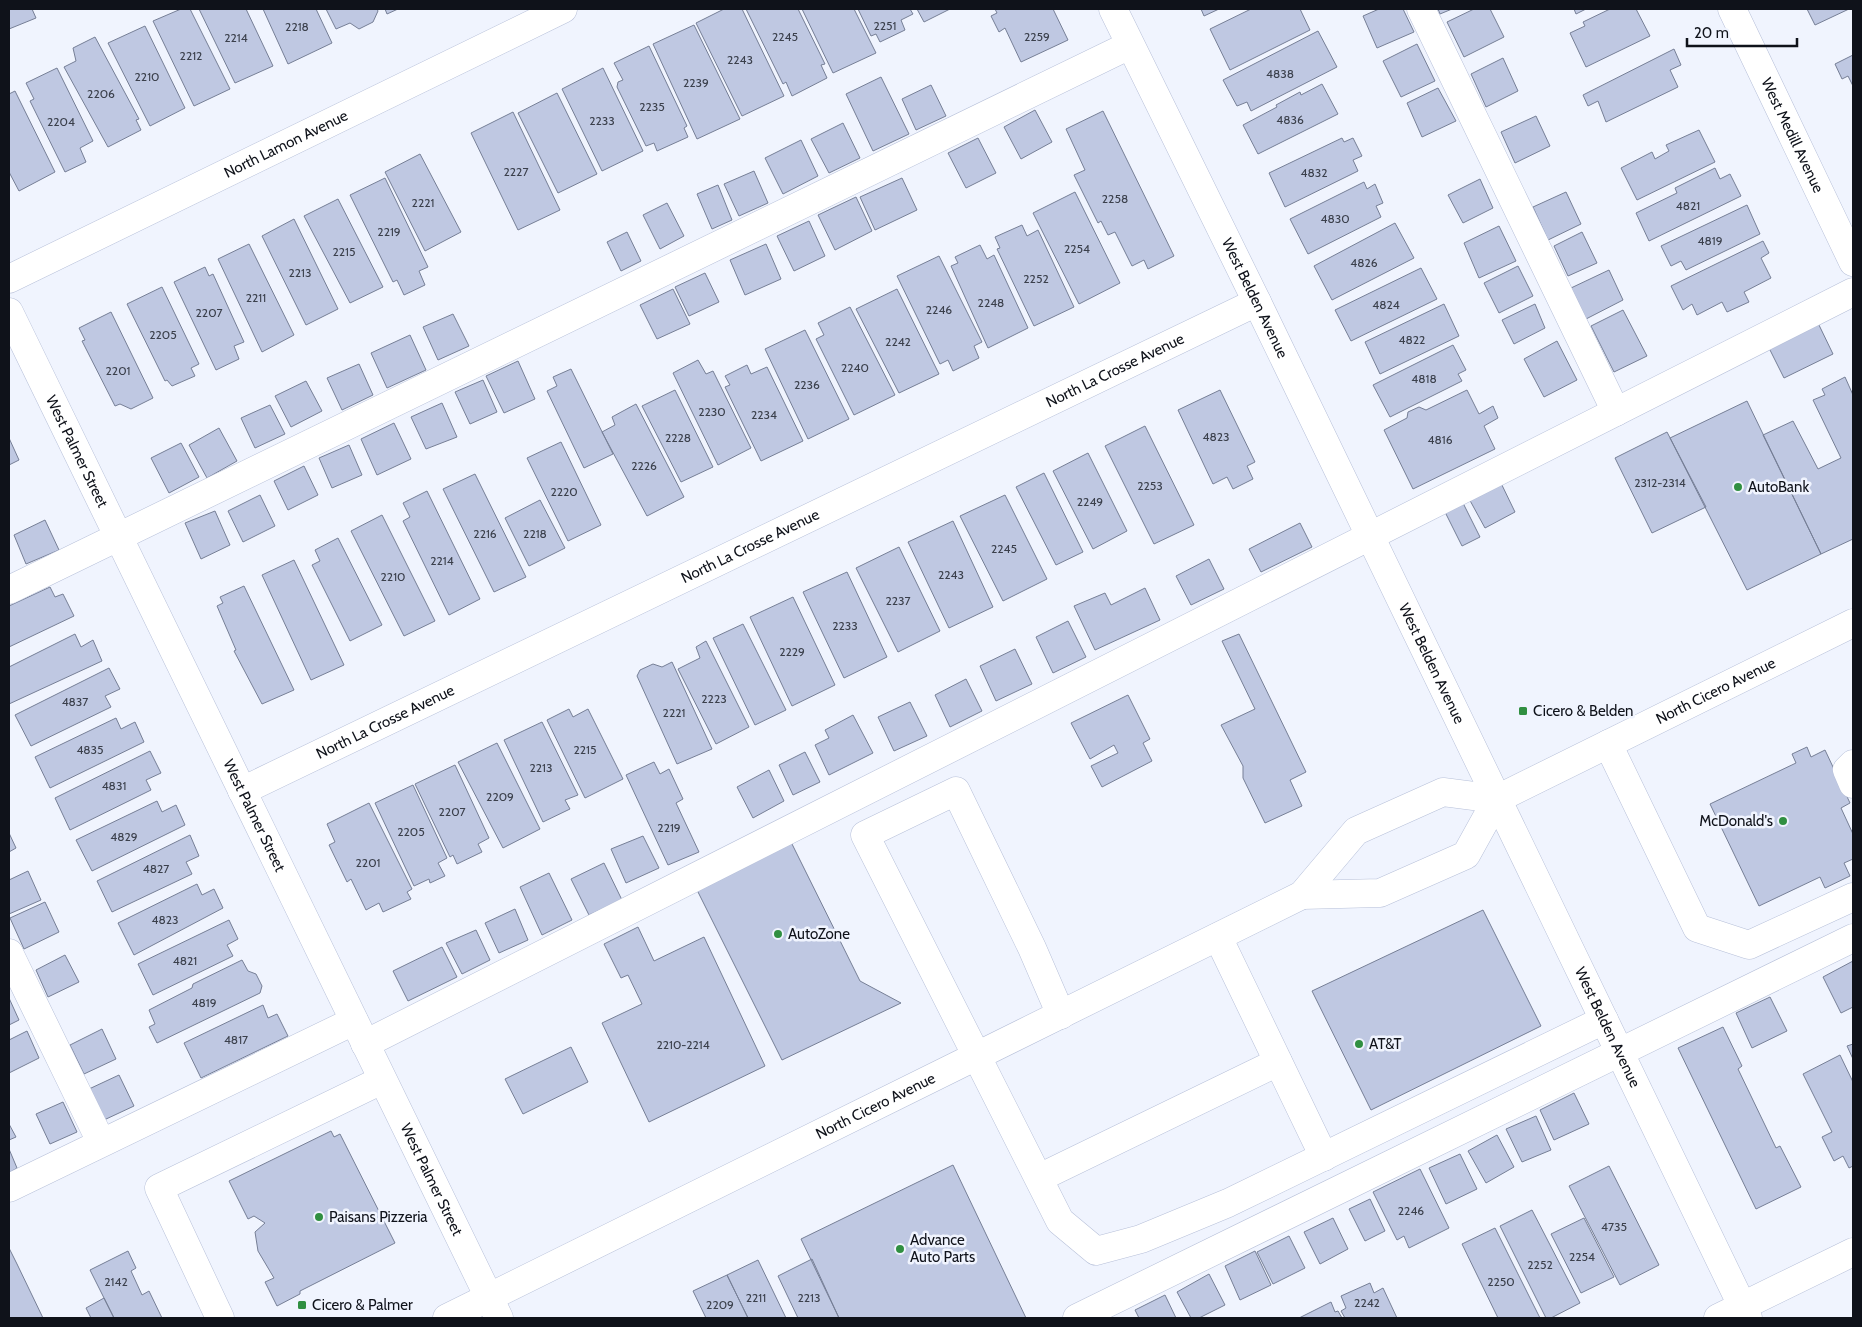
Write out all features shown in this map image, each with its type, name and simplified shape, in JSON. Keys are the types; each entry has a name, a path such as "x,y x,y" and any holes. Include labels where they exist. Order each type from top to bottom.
{"street":[{"name":"North Lamon Avenue","path":"9,279 562,9"},
{"name":"West Belden Avenue","path":"1113,9 1258,302 1745,1312"},
{"path":"1421,9 1616,412"},
{"name":"West Medill Avenue","path":"1732,9 1853,262"},
{"path":"9,590 1130,45"},
{"path":"9,1188 101,1142 360,1033 1370,536 1853,292"},
{"name":"North La Crosse Avenue","path":"242,791 1258,302"},
{"name":"West Palmer Street","path":"9,312 494,1308"},
{"name":"North Cicero Avenue","path":"1302,895 1380,893 1466,854 1497,800 1853,623"},
{"path":"1608,744 1697,928 1749,945 1853,897"},
{"path":"1853,764 1848,770 1853,784"},
{"path":"1061,1015 1032,948 956,791 866,835 1060,1221 1096,1251 1141,1239 1228,1203 1604,1020"},
{"name":"North Cicero Avenue","path":"447,1318 494,1308 978,1056 1302,895 1356,831 1443,792 1497,800"},
{"path":"1749,945 1853,886"},
{"path":"1218,937 1324,1157"},
{"path":"1077,1318 1853,938"},
{"path":"9,953 101,1142"},
{"path":"1039,1178 1278,1062"},
{"path":"220,1318 159,1188 382,1080"},
{"path":"1718,1318 1745,1312 1853,1252"}],"building":[{"path":"9,9 32,9 36,18 9,29"},
{"path":"181,9 190,9 230,89 194,106 153,21"},
{"path":"199,9 246,9 273,66 235,83"},
{"path":"263,9 316,9 332,43 288,64"},
{"path":"326,9 377,9 378,11 373,22 359,29 350,23 336,29"},
{"path":"385,9 398,9 387,14"},
{"path":"724,9 742,9 784,96 742,116 696,23"},
{"path":"746,9 798,9 825,64 821,65 827,78 792,96 786,82 783,84"},
{"path":"802,9 854,9 876,53 833,73"},
{"path":"858,9 910,9 913,14 901,20 905,30 880,42 876,34 871,36"},
{"path":"917,9 950,9 924,22"},
{"path":"995,9 1053,9 1068,40 1021,62 1005,28 999,32 991,16 997,13"},
{"path":"1201,9 1219,9 1204,16"},
{"path":"1251,9 1300,9 1310,30 1230,70 1210,29"},
{"path":"1379,9 1403,9 1414,32 1377,48 1363,16"},
{"path":"1438,9 1452,9 1440,14"},
{"path":"1474,9 1490,9 1504,37 1464,57 1447,22"},
{"path":"1574,9 1586,9 1576,14"},
{"path":"1610,9 1636,9 1650,36 1586,67 1570,33 1585,26 1583,22"},
{"path":"1807,9 1849,9 1815,25"},
{"path":"694,25 740,119 697,139 653,44"},
{"path":"145,26 185,108 150,126 108,43"},
{"path":"1318,31 1337,67 1251,111 1247,102 1237,106 1223,80"},
{"path":"95,37 139,119 136,120 141,130 108,147 64,67 76,61 73,48"},
{"path":"1417,44 1435,81 1401,97 1383,61"},
{"path":"649,46 687,126 684,128 688,137 657,151 654,143 646,146 617,87 618,82 623,80 614,63"},
{"path":"1674,49 1681,65 1670,70 1678,87 1606,122 1598,101 1588,106 1583,95"},
{"path":"1853,55 1853,86 1848,76 1842,79 1835,64"},
{"path":"1503,58 1518,91 1486,107 1471,74"},
{"path":"57,68 93,141 80,148 86,162 65,172 30,101 34,99 26,83"},
{"path":"603,68 643,151 602,171 562,89"},
{"path":"881,77 909,134 873,151 846,94"},
{"path":"1322,84 1338,114 1258,154 1243,125 1300,92 1301,95"},
{"path":"931,85 946,116 916,130 902,99"},
{"path":"1438,88 1456,121 1422,137 1407,103"},
{"path":"15,91 55,172 19,191 9,172 9,94"},
{"path":"557,93 597,174 558,193 518,113"},
{"path":"1035,110 1052,142 1021,159 1004,127"},
{"path":"1103,111 1174,256 1148,269 1144,260 1132,266 1115,232 1108,235 1101,221 1098,223 1074,175 1085,170 1066,129"},
{"path":"513,112 560,210 518,230 471,133"},
{"path":"1536,116 1550,146 1515,163 1501,132"},
{"path":"843,123 860,158 829,173 811,139"},
{"path":"1699,130 1715,162 1637,200 1621,168 1652,152 1655,159 1669,151 1666,145"},
{"path":"978,138 996,173 966,188 948,153"},
{"path":"1342,138 1344,142 1353,138 1362,156 1353,160 1358,171 1285,207 1269,173"},
{"path":"801,140 818,176 783,194 765,158"},
{"path":"420,154 461,232 425,251 385,172"},
{"path":"1715,168 1720,179 1730,174 1741,196 1649,241 1636,213 1677,193 1675,188"},
{"path":"754,171 768,203 739,216 724,184"},
{"path":"385,178 428,267 419,271 425,285 404,295 397,280 393,282 350,195"},
{"path":"902,178 917,210 875,230 860,197"},
{"path":"1480,179 1493,208 1463,223 1448,195"},
{"path":"1364,182 1367,189 1375,184 1383,203 1376,206 1381,217 1308,254 1290,219"},
{"path":"718,185 732,220 712,229 697,194"},
{"path":"1075,192 1120,283 1079,304 1033,213"},
{"path":"1566,192 1581,224 1548,240 1533,207"},
{"path":"856,197 872,231 835,250 818,215"},
{"path":"338,199 383,287 350,303 304,216"},
{"path":"667,203 684,236 660,249 643,215"},
{"path":"1747,205 1760,234 1686,270 1681,261 1671,266 1661,246"},
{"path":"294,219 338,309 306,325 262,236"},
{"path":"809,221 825,256 794,271 777,236"},
{"path":"1395,223 1414,258 1332,300 1314,266"},
{"path":"1022,225 1027,236 1038,230 1074,307 1034,326 997,249 1000,248 995,237"},
{"path":"1499,226 1516,261 1479,278 1464,243"},
{"path":"627,232 641,261 621,271 607,242"},
{"path":"1582,232 1597,263 1568,276 1554,246"},
{"path":"1763,241 1769,253 1761,258 1771,278 1744,292 1749,302 1727,312 1722,302 1697,315 1692,304 1683,310 1671,286"},
{"path":"249,244 294,335 262,352 218,259"},
{"path":"766,244 781,279 745,295 730,260"},
{"path":"980,245 987,259 994,255 1028,328 988,348 951,266 958,263 955,257"},
{"path":"939,256 982,342 974,346 979,358 953,371 948,360 940,364 897,276"},
{"path":"1518,266 1533,296 1499,313 1484,283"},
{"path":"205,267 209,276 213,274 244,342 234,346 239,359 216,370 174,282"},
{"path":"1421,268 1437,299 1351,341 1335,310"},
{"path":"1609,270 1623,300 1586,319 1571,288"},
{"path":"705,273 719,302 689,316 675,287"},
{"path":"162,287 199,364 191,368 195,376 172,386 167,380 165,381 127,304"},
{"path":"673,289 690,324 657,339 640,305"},
{"path":"897,289 939,374 899,393 856,309"},
{"path":"1444,304 1459,336 1380,374 1365,342"},
{"path":"1535,304 1545,328 1514,344 1502,320"},
{"path":"850,307 895,395 854,415 816,339 824,335 818,323"},
{"path":"1623,310 1647,356 1614,372 1591,326"},
{"path":"111,312 153,398 131,409 120,404 115,406 82,341 85,340 79,328"},
{"path":"453,314 469,346 438,360 423,327"},
{"path":"1818,323 1833,354 1784,378 1769,348"},
{"path":"805,330 849,419 808,439 765,349"},
{"path":"410,335 426,370 387,388 371,353"},
{"path":"1557,341 1577,380 1544,397 1524,359"},
{"path":"1453,345 1466,370 1458,374 1462,381 1390,417 1373,385"},
{"path":"698,360 706,374 713,371 751,448 718,465 673,373"},
{"path":"518,361 535,399 504,413 486,376"},
{"path":"359,364 373,395 342,410 327,378"},
{"path":"747,365 751,374 767,367 803,441 761,461 725,387 730,385 725,376"},
{"path":"571,369 613,454 584,468 547,391 557,386 553,377"},
{"path":"1845,377 1853,395 1853,539 1821,554 1763,435 1793,421 1818,469 1841,458 1813,400 1825,395 1822,389"},
{"path":"483,380 497,412 470,424 455,392"},
{"path":"306,381 322,411 291,427 275,396"},
{"path":"675,390 713,467 681,482 642,406"},
{"path":"1220,390 1255,462 1247,466 1253,479 1233,489 1227,477 1213,484 1178,410"},
{"path":"1467,390 1479,414 1493,406 1498,418 1484,426 1495,449 1413,489 1384,430 1407,418 1408,412 1419,407 1426,410"},
{"path":"1747,401 1821,554 1747,590 1670,438"},
{"path":"442,403 457,437 426,449 411,417"},
{"path":"636,404 684,497 647,516 602,432 615,425 612,417"},
{"path":"270,405 285,434 255,448 241,418"},
{"path":"394,423 411,459 377,475 361,439"},
{"path":"1145,426 1194,525 1154,544 1105,446"},
{"path":"219,428 237,461 207,478 189,445"},
{"path":"1667,432 1706,507 1652,533 1615,458"},
{"path":"9,438 19,460 9,465"},
{"path":"561,442 601,525 568,541 527,458"},
{"path":"181,443 199,477 169,493 151,458"},
{"path":"349,445 362,475 332,488 319,458"},
{"path":"1088,453 1127,531 1093,549 1053,471"},
{"path":"304,466 318,495 288,510 274,481"},
{"path":"1044,473 1083,552 1056,565 1016,487"},
{"path":"475,474 526,577 494,592 443,489"},
{"path":"1499,479 1515,512 1485,528 1467,495"},
{"path":"427,491 480,599 449,615 403,521 410,517 403,503"},
{"path":"260,495 275,526 243,542 228,511"},
{"path":"1005,495 1047,579 1003,601 960,516"},
{"path":"1461,499 1480,537 1462,546 1443,508"},
{"path":"540,500 565,548 529,566 505,518"},
{"path":"215,511 230,545 201,559 185,523"},
{"path":"382,515 435,621 404,636 351,531"},
{"path":"45,520 59,550 26,564 14,535"},
{"path":"953,521 993,607 949,628 908,542"},
{"path":"1300,523 1312,547 1261,572 1249,549"},
{"path":"338,538 382,625 350,641 312,565 320,561 315,550"},
{"path":"899,547 940,631 898,652 856,568"},
{"path":"1209,559 1224,589 1191,605 1176,576"},
{"path":"294,560 344,665 311,680 262,575"},
{"path":"847,572 887,657 844,678 803,592"},
{"path":"244,586 294,690 262,704 234,651 236,650 217,606 223,603 220,597"},
{"path":"50,587 55,597 63,594 74,616 9,647 9,606"},
{"path":"1145,588 1160,620 1095,650 1074,606 1105,593 1111,605"},
{"path":"793,597 835,685 792,706 750,617"},
{"path":"1068,621 1086,657 1053,673 1036,637"},
{"path":"743,624 786,710 755,725 713,638"},
{"path":"75,634 81,647 93,640 102,661 9,704 9,667"},
{"path":"1239,634 1306,772 1290,780 1302,806 1265,823 1243,778 1243,766 1221,725 1255,709 1222,641"},
{"path":"706,641 749,727 716,744 678,669 700,658 696,647"},
{"path":"1015,649 1032,684 996,701 980,666"},
{"path":"672,662 712,749 677,764 637,676 640,670 653,664 662,667"},
{"path":"109,668 120,689 105,696 111,707 31,746 15,715"},
{"path":"966,679 982,711 950,727 935,695"},
{"path":"1128,695 1150,739 1143,743 1152,761 1102,787 1091,766 1118,753 1114,745 1090,759 1071,723"},
{"path":"910,702 927,736 894,751 878,717"},
{"path":"569,709 573,717 588,709 623,779 585,798 547,720"},
{"path":"853,715 873,753 829,775 815,745 829,738 825,730"},
{"path":"116,718 121,729 135,722 144,742 50,788 35,757"},
{"path":"542,722 578,795 565,800 570,809 543,822 504,740"},
{"path":"497,743 540,829 503,848 458,762"},
{"name":"McDonald's","path":"1807,747 1811,757 1825,750 1850,803 1841,808 1853,834 1853,859 1844,863 1850,876 1825,888 1820,877 1759,906 1710,804 1796,763 1792,754"},
{"path":"150,751 161,773 146,780 151,790 70,830 55,798"},
{"path":"805,752 820,782 793,795 779,765"},
{"path":"654,762 660,774 669,769 683,799 676,803 699,852 668,865 626,775"},
{"path":"455,765 489,838 478,844 482,852 457,864 453,855 450,857 415,784"},
{"path":"769,770 784,801 753,818 737,787"},
{"path":"413,785 447,858 438,863 445,876 430,883 429,879 414,886 375,803"},
{"path":"157,801 162,812 176,805 185,825 92,871 76,840"},
{"path":"369,803 412,889 407,892 411,899 383,912 379,903 366,910 351,879 347,882 329,845 335,842 327,824"},
{"path":"9,833 16,848 9,852"},
{"path":"190,835 199,856 186,862 192,874 112,912 97,881"},
{"path":"643,836 659,868 626,883 611,849"},
{"name":"AutoZone","path":"791,842 860,981 901,1003 782,1060 696,888"},
{"path":"604,863 622,900 589,915 571,879"},
{"path":"28,871 41,900 9,914 9,880"},
{"path":"549,873 572,920 542,935 520,887"},
{"path":"197,884 202,895 214,889 223,908 134,955 118,923"},
{"path":"45,902 59,932 24,949 10,918"},
{"path":"515,909 528,940 499,953 485,923"},
{"path":"1483,910 1541,1026 1371,1110 1312,991"},
{"path":"229,920 238,939 227,945 233,956 153,995 138,964"},
{"path":"638,927 654,961 704,937 765,1066 649,1122 602,1023 642,1004 628,975 621,978 604,944"},
{"path":"476,930 490,960 462,974 446,943"},
{"path":"442,947 457,977 408,1001 393,971"},
{"path":"65,955 79,982 48,997 36,970"},
{"path":"242,960 248,971 256,974 262,986 260,993 157,1043 149,1027 155,1024 149,1010 192,988 193,984"},
{"path":"1853,961 1853,1007 1841,1013 1823,977"},
{"path":"1770,997 1787,1031 1752,1048 1736,1013"},
{"path":"9,998 19,1020 9,1025"},
{"path":"263,1005 268,1018 277,1014 288,1036 201,1078 184,1043"},
{"path":"1723,1027 1742,1066 1738,1069 1776,1148 1780,1146 1801,1187 1756,1209 1678,1048"},
{"path":"102,1029 116,1059 84,1074 70,1045"},
{"path":"27,1031 39,1058 9,1073 9,1040"},
{"path":"1853,1044 1853,1059 1847,1046"},
{"path":"571,1047 588,1082 523,1114 505,1079"},
{"path":"1840,1055 1853,1082 1853,1166 1849,1168 1843,1156 1834,1161 1822,1137 1832,1132 1803,1074"},
{"path":"119,1075 134,1106 104,1120 89,1089"},
{"path":"1574,1093 1589,1124 1554,1140 1540,1110"},
{"path":"63,1102 77,1132 50,1144 36,1114"},
{"path":"1536,1116 1551,1150 1522,1162 1506,1129"},
{"path":"9,1124 16,1137 9,1140"},
{"name":"Paisans Pizzeria","path":"331,1131 334,1137 340,1134 395,1243 300,1291 300,1294 277,1306 265,1282 274,1278 258,1251 255,1232 265,1223 254,1216 248,1219 229,1181"},
{"path":"1497,1135 1514,1167 1486,1183 1468,1151"},
{"path":"9,1149 17,1168 9,1173"},
{"path":"1460,1154 1477,1189 1446,1204 1429,1168"},
{"name":"Advance Auto Parts","path":"953,1165 1026,1318 839,1318 801,1239"},
{"path":"1609,1166 1659,1265 1620,1285 1569,1186"},
{"path":"1420,1169 1449,1228 1409,1248 1404,1236 1397,1240 1373,1192"},
{"path":"1370,1199 1385,1231 1365,1241 1349,1209"},
{"path":"1532,1210 1580,1303 1551,1318 1546,1318 1500,1226"},
{"path":"1333,1218 1348,1249 1320,1264 1304,1232"},
{"path":"1584,1218 1614,1277 1581,1293 1551,1234"},
{"path":"1495,1228 1540,1318 1498,1318 1462,1244"},
{"path":"1289,1236 1305,1268 1273,1284 1257,1252"},
{"path":"9,1248 17,1264 43,1318 9,1318"},
{"path":"128,1251 136,1268 131,1271 142,1295 149,1291 162,1318 114,1318 90,1270"},
{"path":"1255,1251 1271,1285 1240,1300 1225,1266"},
{"path":"812,1259 839,1318 798,1318 778,1276"},
{"path":"758,1260 786,1318 748,1318 727,1275"},
{"path":"1209,1274 1225,1305 1199,1318 1191,1318 1177,1292"},
{"path":"727,1275 748,1318 706,1318 693,1291"},
{"path":"1370,1283 1374,1293 1383,1288 1397,1318 1345,1318 1341,1311 1346,1308 1341,1296"},
{"path":"1165,1295 1176,1318 1139,1318 1135,1310"},
{"path":"104,1298 114,1318 91,1318 86,1308"},
{"path":"1331,1302 1335,1312 1338,1311 1342,1318 1299,1318"}],"place":[{"name":"AutoBank","path":"1738,487"},
{"name":"Cicero & Belden","path":"1523,711"},
{"name":"McDonald's","path":"1783,821"},
{"name":"AutoZone","path":"778,934"},
{"name":"AT&T","path":"1359,1044"},
{"name":"Paisans Pizzeria","path":"319,1217"},
{"name":"Advance Auto Parts","path":"900,1249"},
{"name":"Cicero & Palmer","path":"302,1305"}]}
